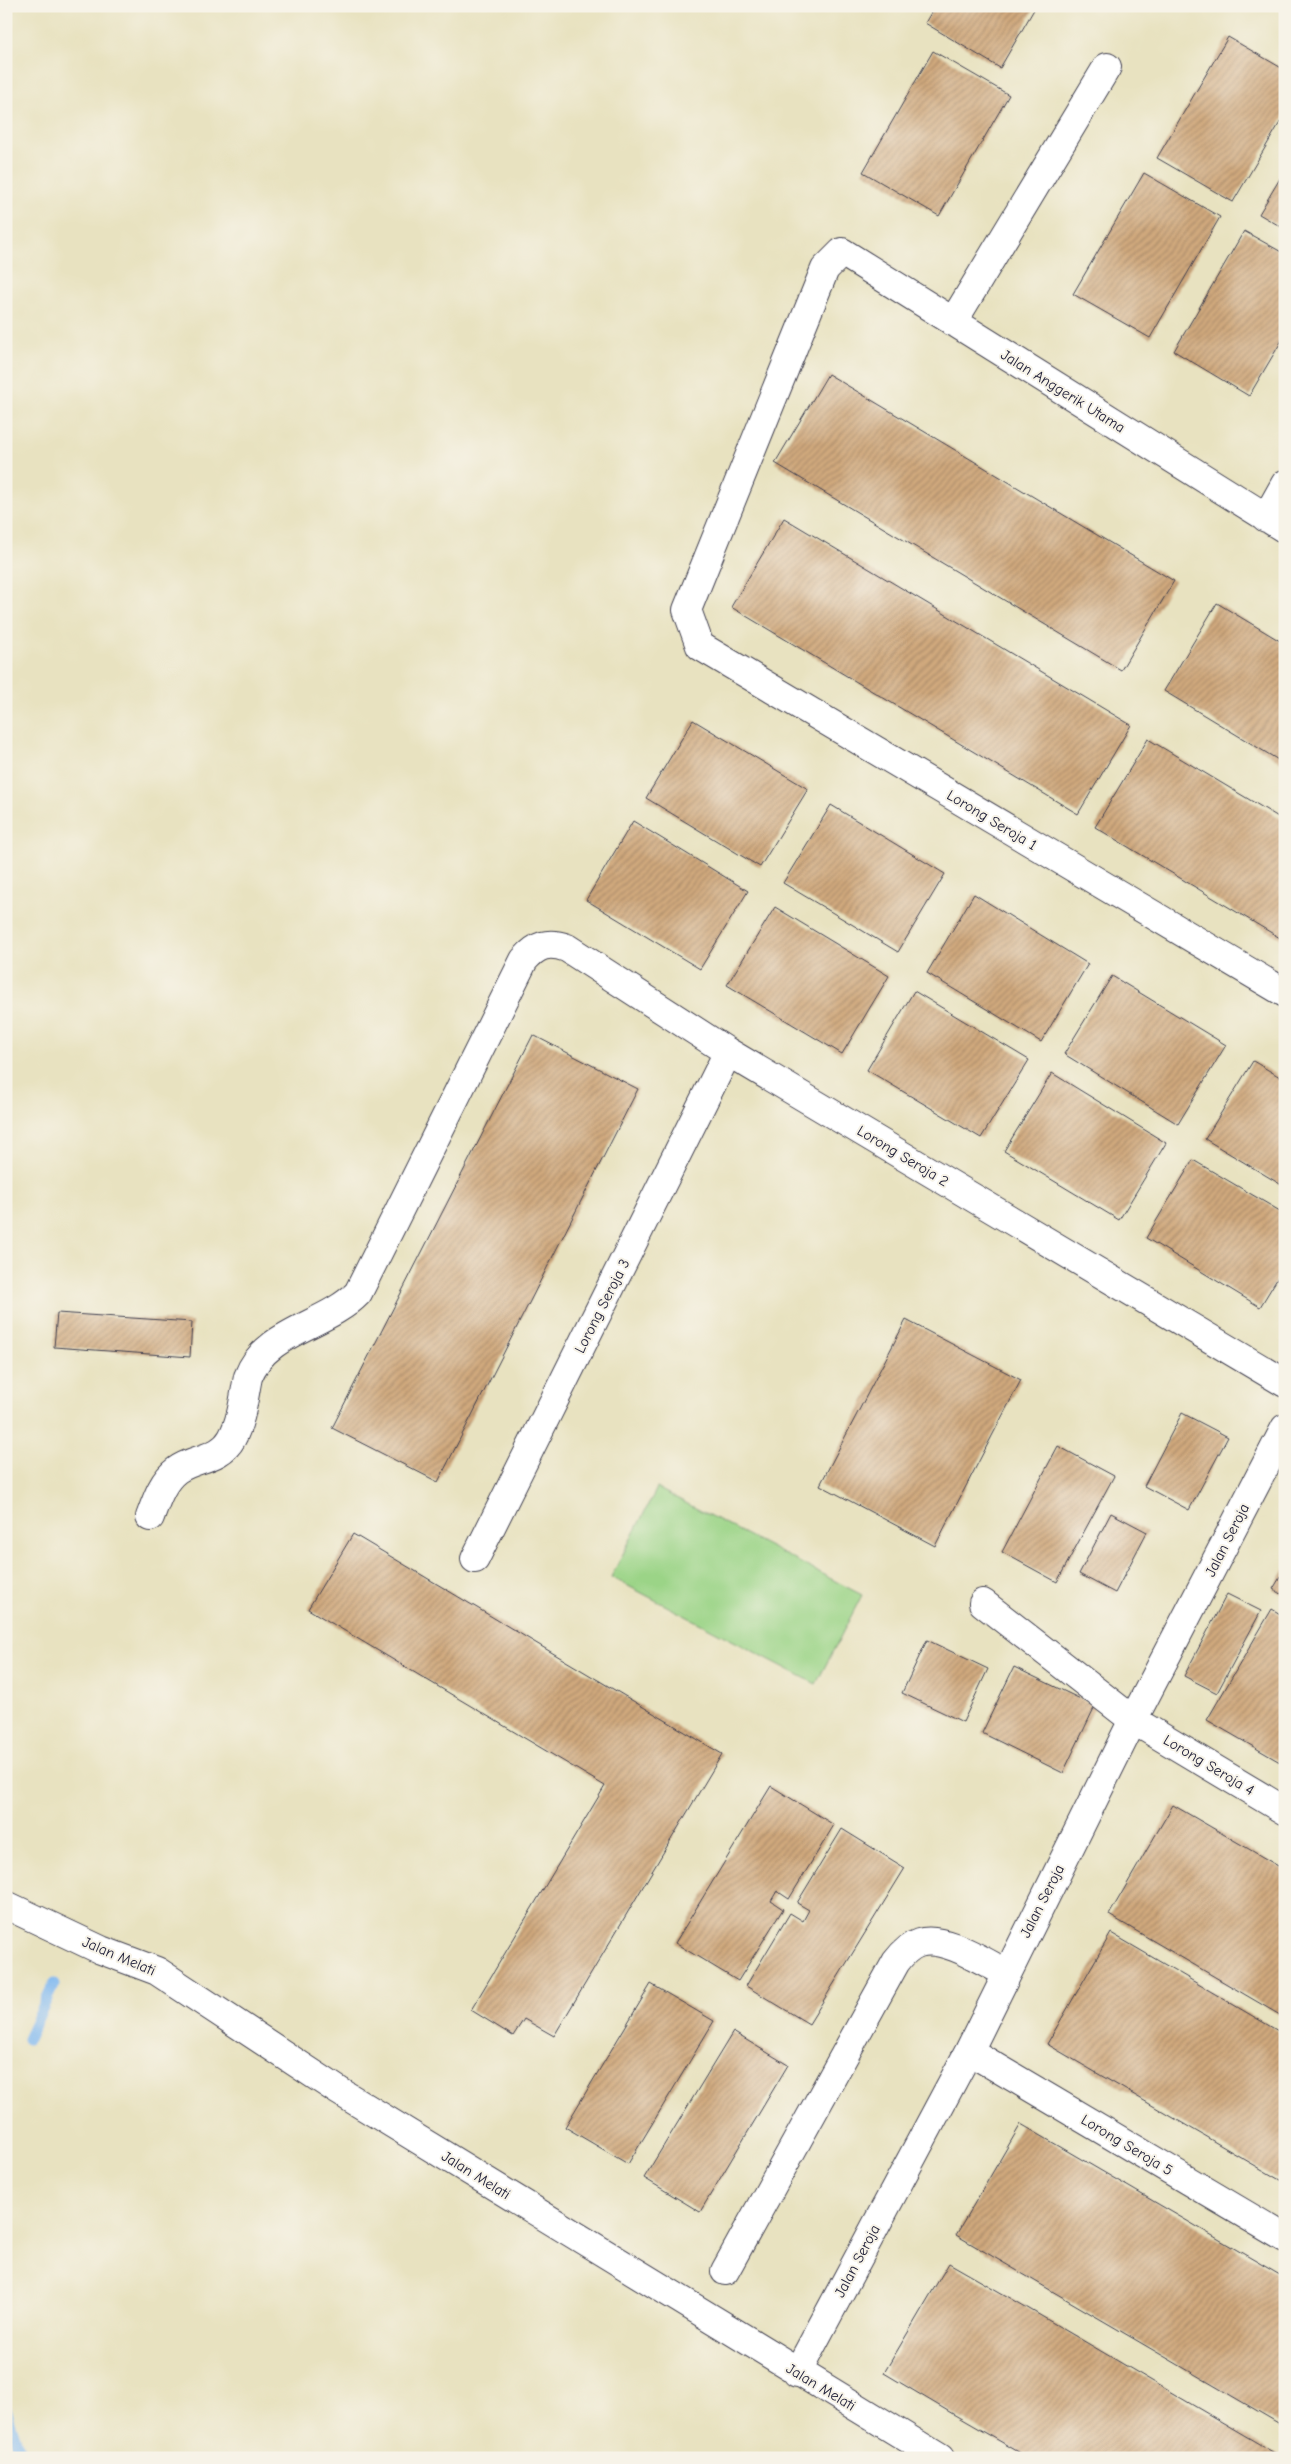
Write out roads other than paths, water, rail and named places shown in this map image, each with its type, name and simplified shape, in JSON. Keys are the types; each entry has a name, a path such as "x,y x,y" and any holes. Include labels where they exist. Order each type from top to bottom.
{"street":[{"path":"953,322 1106,67"},
{"name":"Jalan Anggerik Utama","path":"700,646 687,610 825,269 842,252 1275,524"},
{"path":"1275,524 1285,484"},
{"name":"Lorong Seroja 1","path":"700,646 1285,993"},
{"name":"Lorong Seroja 2","path":"150,1517 161,1490 176,1470 187,1464 211,1458 232,1439 251,1368 263,1352 344,1306 358,1294 524,960 532,950 543,944 555,943 566,948 728,1052 1285,1382"},
{"name":"Lorong Seroja 3","path":"475,1559 728,1052"},
{"name":"Jalan Seroja","path":"797,2373 969,2051 1006,1973 1134,1720 1285,1428"},
{"name":"Lorong Seroja 4","path":"983,1603 1134,1720 1285,1811"},
{"name":"Jalan Melati","path":"6,1905 101,1950 157,1970 339,2091 797,2373 940,2458"},
{"path":"724,2271 896,1962 906,1950 920,1943 935,1941 951,1946 1006,1973"},
{"name":"Lorong Seroja 5","path":"969,2051 1285,2238"}],"waterway":[{"path":"28,2039 54,1984"},
{"path":"6,2410 22,2458"}]}
